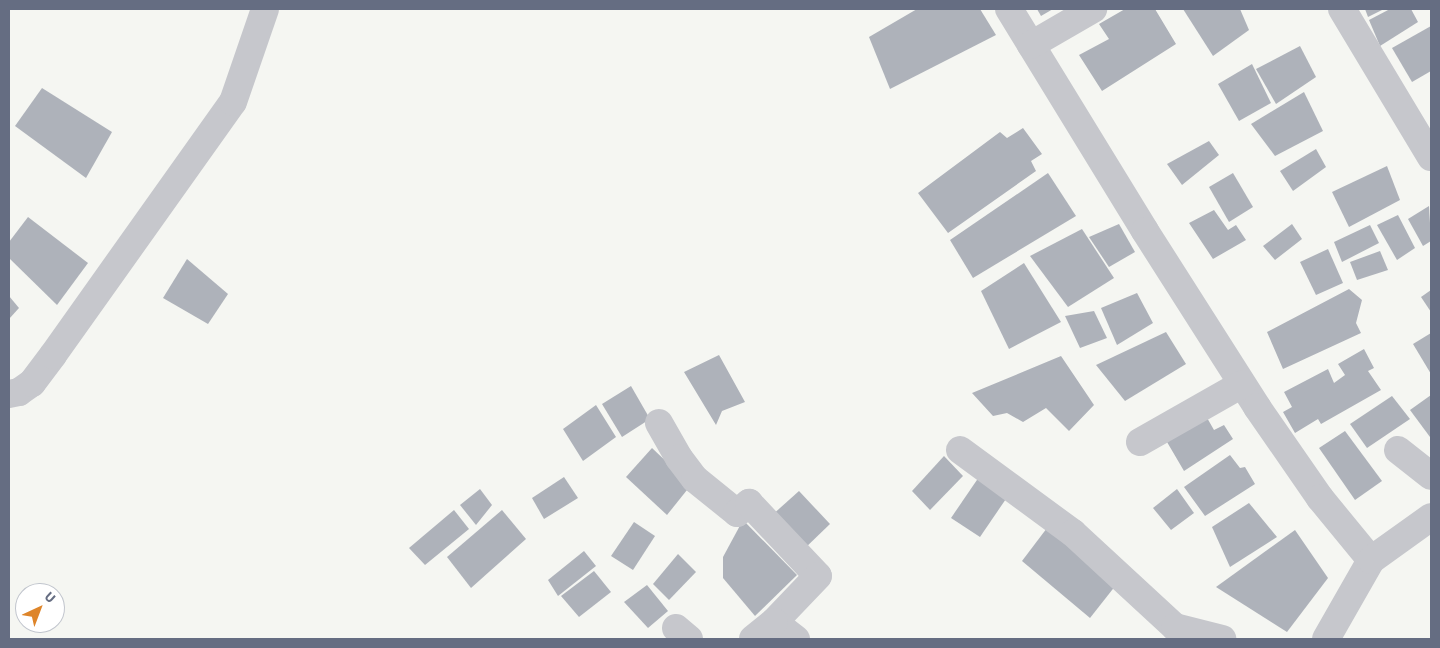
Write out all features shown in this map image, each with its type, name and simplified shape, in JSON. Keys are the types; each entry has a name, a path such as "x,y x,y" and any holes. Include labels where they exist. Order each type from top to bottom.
{"street":[{"path":"9,394 19,392 32,383 234,102 265,9"},
{"path":"1009,9 1145,231 1242,384 1320,498 1371,560"},
{"path":"1032,46 1093,9"},
{"path":"1342,9 1431,157"},
{"path":"1140,442 1242,384"},
{"path":"659,422 678,458 695,478 737,513 749,503 818,576 774,622 753,639"},
{"path":"960,450 1073,533 1176,627 1222,639"},
{"path":"1398,450 1431,476"},
{"path":"1326,639 1371,560 1431,517"},
{"path":"774,622 796,639"}],"building":[{"path":"917,9 980,9 996,35 890,89 869,37"},
{"path":"1037,9 1053,9 1041,16"},
{"path":"1125,9 1155,9 1176,44 1102,91 1079,55 1109,39 1099,24"},
{"path":"1183,9 1240,9 1249,30 1213,56"},
{"path":"1365,9 1384,9 1368,17"},
{"path":"1390,9 1411,9 1418,22 1380,46 1369,20"},
{"path":"1431,26 1431,71 1412,82 1392,48"},
{"path":"1300,46 1316,77 1276,104 1256,69"},
{"path":"1252,64 1271,103 1239,121 1218,84"},
{"path":"42,88 112,132 86,178 15,126"},
{"path":"1304,92 1323,131 1275,156 1251,124"},
{"path":"1023,128 1042,154 1031,161 1036,171 948,233 918,193 1000,132 1007,138"},
{"path":"1209,141 1219,155 1182,185 1167,164"},
{"path":"1316,149 1326,167 1293,191 1280,171"},
{"path":"1387,166 1400,200 1349,227 1332,192"},
{"path":"1048,173 1076,216 973,278 950,240"},
{"path":"1233,173 1253,207 1229,222 1209,187"},
{"path":"1429,206 1431,241 1423,246 1408,219"},
{"path":"1214,210 1228,230 1236,225 1246,240 1213,259 1189,223"},
{"path":"1398,215 1415,248 1397,260 1377,225"},
{"path":"28,217 88,263 57,305 9,258 9,242"},
{"path":"1119,224 1135,252 1109,267 1089,237"},
{"path":"1292,224 1302,239 1275,260 1263,246"},
{"path":"1370,225 1379,243 1342,262 1334,242"},
{"path":"1082,229 1114,278 1068,307 1030,256"},
{"path":"1328,249 1343,283 1316,295 1300,262"},
{"path":"1380,251 1388,270 1357,280 1350,262"},
{"path":"187,259 228,294 208,324 163,298"},
{"path":"1024,263 1061,322 1009,349 981,291"},
{"path":"1349,289 1362,300 1356,323 1361,333 1283,369 1267,332"},
{"path":"1431,290 1431,312 1421,297"},
{"path":"1137,293 1153,323 1117,345 1101,308"},
{"path":"9,296 19,308 9,319"},
{"path":"1094,311 1107,338 1080,348 1065,316"},
{"path":"1166,332 1186,364 1125,401 1096,365"},
{"path":"1431,333 1431,374 1413,344"},
{"path":"1364,349 1374,368 1368,371 1381,390 1321,424 1318,419 1295,433 1283,412 1292,407 1284,392 1328,369 1334,383 1345,375 1338,364"},
{"path":"719,355 745,402 722,411 716,425 684,372"},
{"path":"1061,356 1094,405 1069,431 1046,408 1023,422 1007,413 993,416 972,393"},
{"path":"631,386 650,419 622,437 602,404"},
{"path":"1431,395 1431,436 1430,437 1410,410"},
{"path":"1392,396 1410,419 1367,448 1350,424"},
{"path":"596,405 616,437 583,461 563,429"},
{"path":"1206,416 1214,430 1224,425 1233,439 1184,471 1167,442"},
{"path":"1345,431 1382,481 1355,500 1319,448"},
{"path":"652,448 691,485 667,515 626,477"},
{"path":"1230,455 1240,468 1245,467 1255,484 1205,516 1184,487"},
{"path":"944,456 963,476 930,510 912,491"},
{"path":"981,474 1010,493 980,537 951,518"},
{"path":"564,477 578,498 544,519 532,498"},
{"path":"480,489 492,505 476,525 460,505"},
{"path":"1177,489 1194,513 1171,530 1153,508"},
{"path":"799,491 830,524 802,551 770,517"},
{"path":"1249,503 1277,537 1230,567 1212,527"},
{"path":"454,510 469,529 425,565 409,548"},
{"path":"502,510 526,539 471,588 447,557"},
{"path":"743,520 797,575 755,616 723,578 723,557"},
{"path":"634,522 655,536 633,570 611,556"},
{"path":"1047,528 1116,585 1090,618 1022,561"},
{"path":"1295,530 1328,578 1287,632 1216,587"},
{"path":"584,551 596,566 558,596 548,580"},
{"path":"678,554 696,572 669,600 653,584"},
{"path":"594,571 611,592 579,617 561,596"},
{"path":"647,585 668,611 648,628 624,602"}]}
